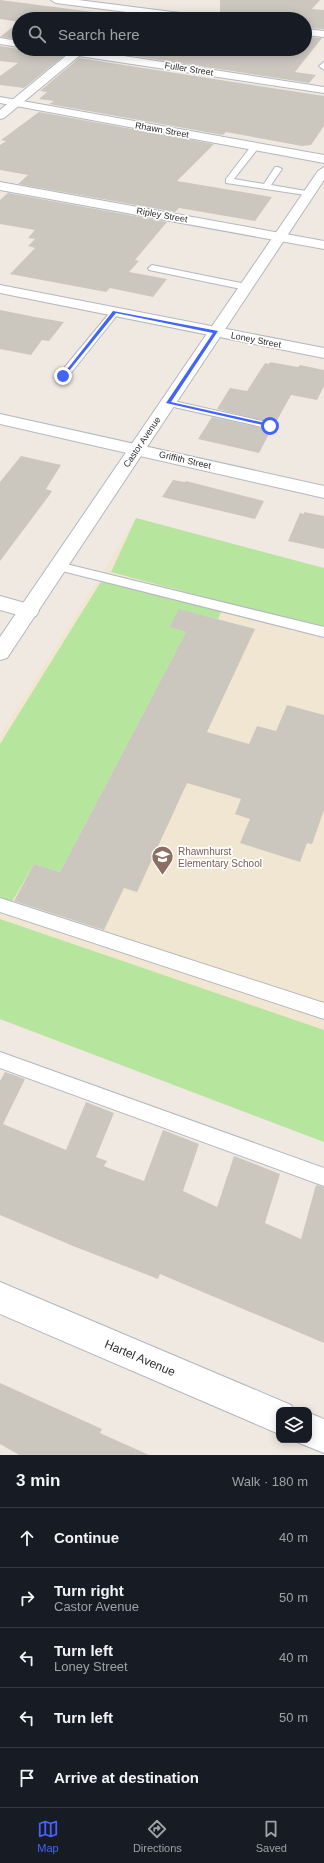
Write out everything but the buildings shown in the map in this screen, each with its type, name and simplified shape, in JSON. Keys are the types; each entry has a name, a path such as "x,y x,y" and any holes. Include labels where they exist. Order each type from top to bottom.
{"street":[{"path":"56,0 150,12"},
{"path":"124,12 139,0"},
{"path":"312,33 324,34"},
{"path":"0,41 12,43"},
{"path":"0,116 74,56"},
{"name":"Fuller Street","path":"111,56 324,90"},
{"name":"Rhawn Street","path":"0,100 324,160"},
{"name":"Castor Avenue","path":"0,653 324,171"},
{"name":"Ripley Street","path":"0,186 324,245"},
{"name":"Loney Street","path":"0,289 324,353"},
{"name":"Griffith Street","path":"1,421 137,449 324,492"},
{"path":"0,603 29,610"},
{"name":"Hartel Avenue","path":"0,1298 276,1416"},
{"path":"312,1431 324,1436"}],"lane":[{"path":"324,64 322,66 324,68"},
{"path":"255,147 229,181 309,194"},
{"path":"266,187 278,169"},
{"path":"152,268 246,287"},
{"path":"63,376 114,312"},
{"path":"168,403 270,426"},
{"path":"58,566 324,632"},
{"path":"0,905 324,1011"},
{"path":"0,1060 324,1176"}],"shaded area":[{"name":"Rhawnhurst Elementary School","path":"136,518 324,568 324,1142 0,1019 0,736"}],"green space":[{"path":"136,518 324,568 324,629 111,572"},
{"path":"102,580 222,610 218,619 179,610 169,627 186,632 60,872 34,864 10,905 0,901 0,744"},
{"path":"0,919 324,1030 324,1142 0,1019"}],"place":[{"name":"Rhawnhurst Elementary School","path":"162,876"}],"route":[{"path":"63,376 114,312 216,332 168,403 270,426"}]}
